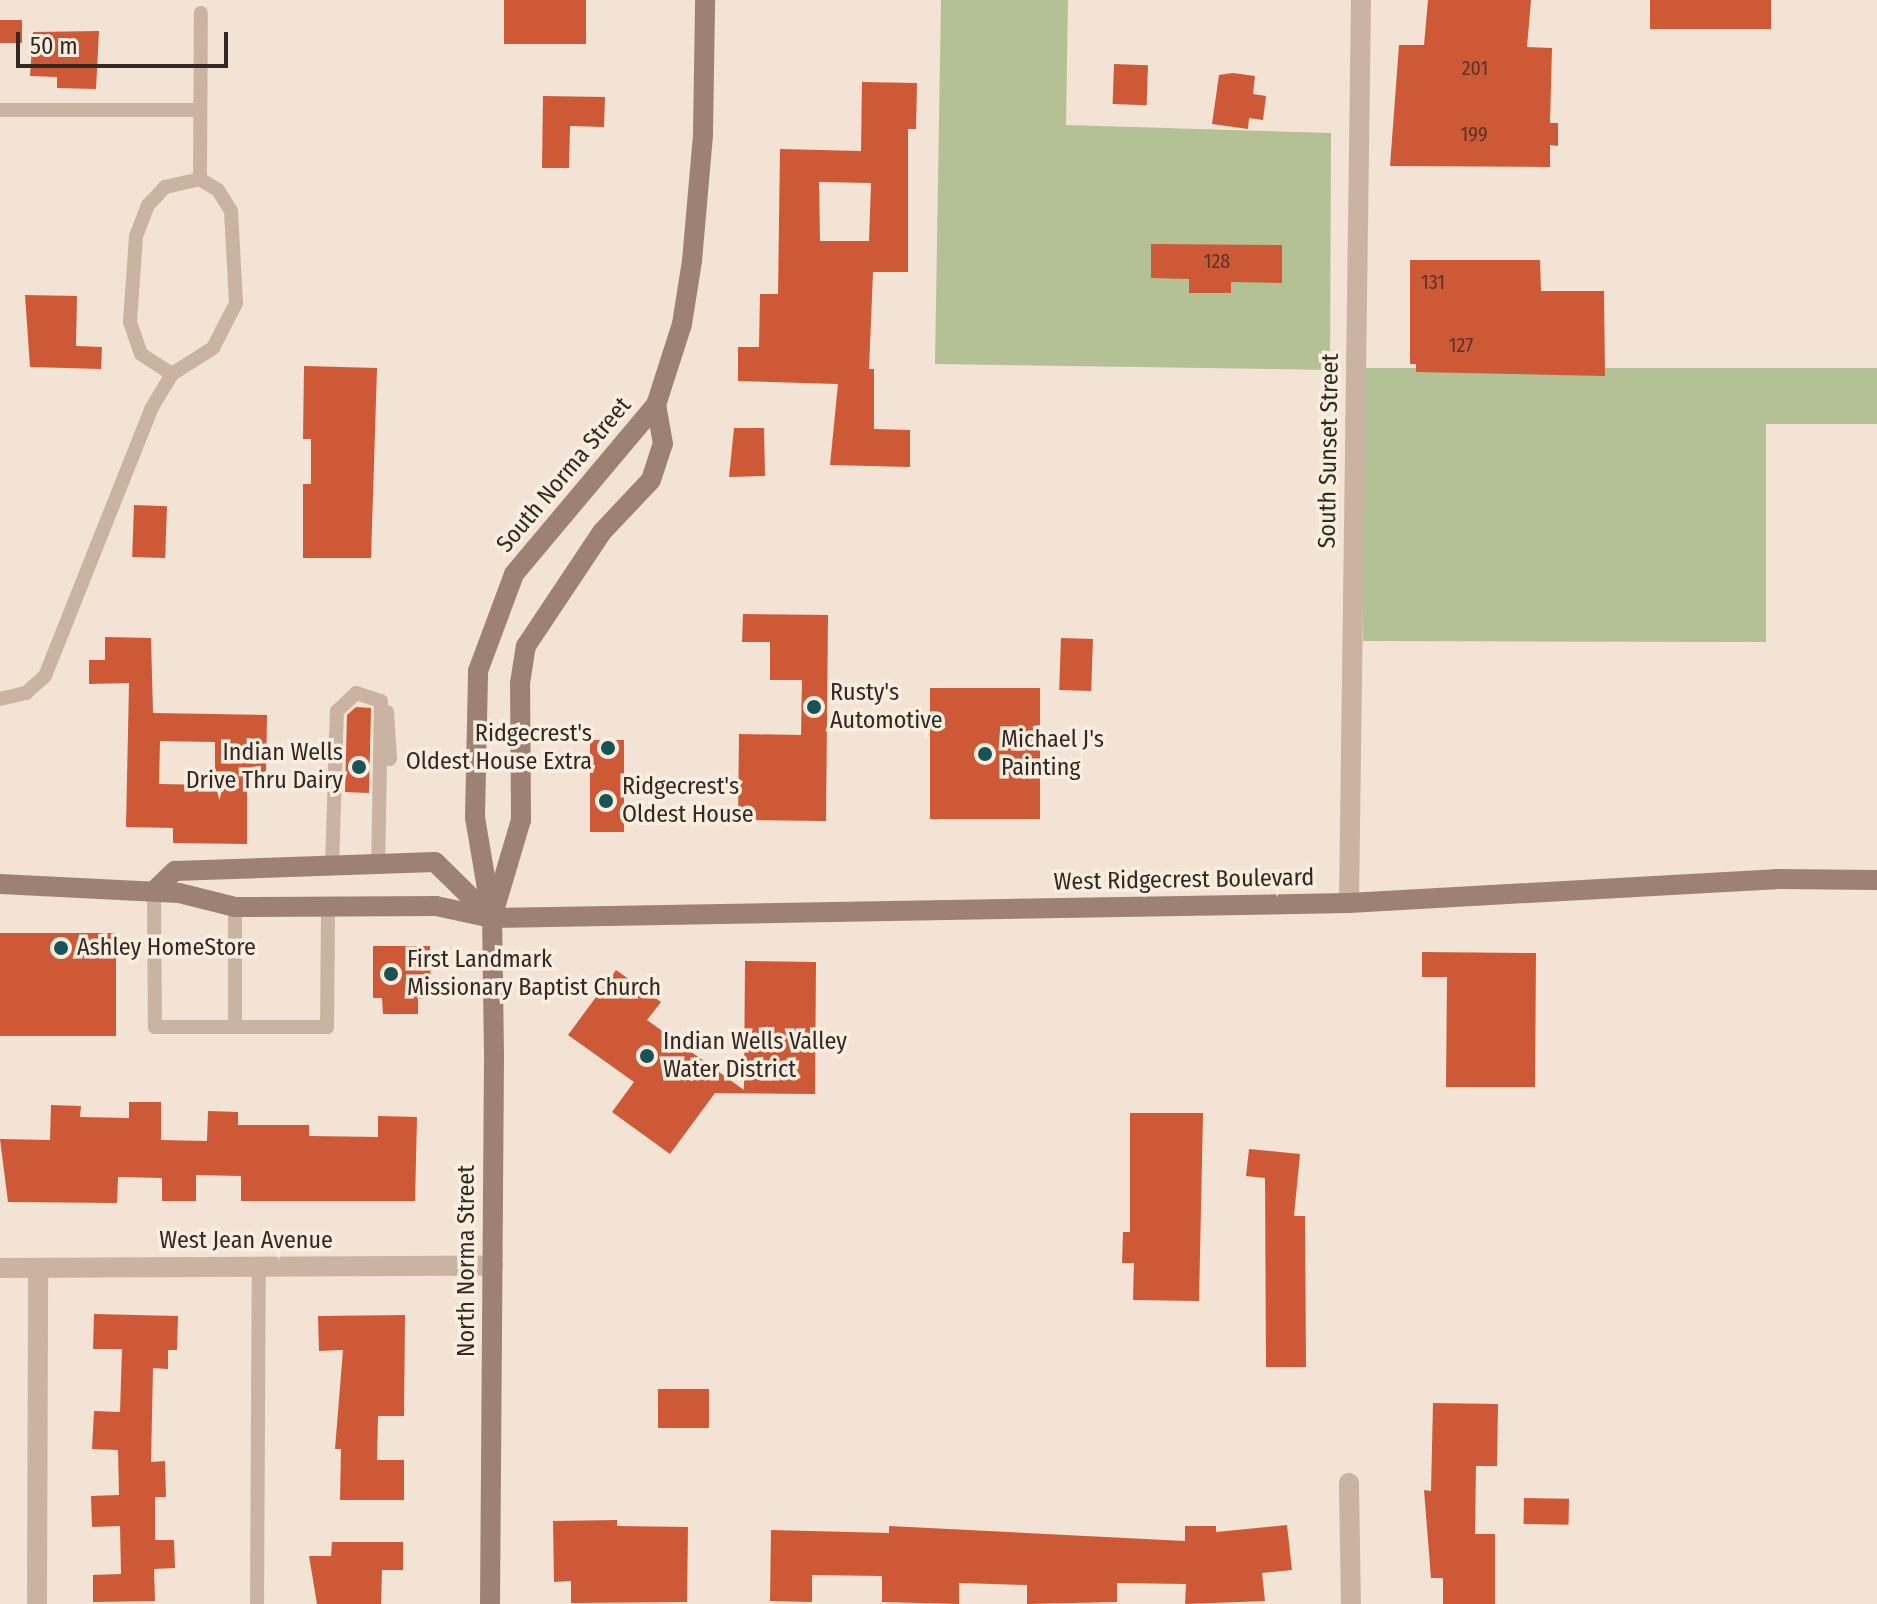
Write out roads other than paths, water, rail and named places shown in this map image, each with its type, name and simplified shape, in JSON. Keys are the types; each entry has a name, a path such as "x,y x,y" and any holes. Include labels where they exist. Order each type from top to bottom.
{"main road":[{"name":"South Norma Street","path":"492,918 475,818 473,710 496,610 514,574 566,506 656,405 682,324 692,261 703,134 705,0"},
{"name":"South Norma Street","path":"492,918 521,820 520,683 526,646 602,532 651,480 663,444 656,405"},
{"path":"154,891 175,871 435,862 492,918"},
{"name":"West Ridgecrest Boulevard","path":"0,884 154,891 235,907 436,906 492,918 1349,903 1775,879 1877,880"},
{"name":"North Norma Street","path":"490,1604 492,918"}],"street":[{"name":"South Sunset Street","path":"1349,903 1361,0"},
{"name":"West Jean Avenue","path":"0,1268 493,1265"},
{"path":"37,1604 38,1268"},
{"path":"1349,1483 1351,1604"}],"lane":[{"path":"200,179 201,13"},
{"path":"0,110 200,110"},
{"path":"0,699 26,693 45,676 151,409 172,374 213,348 236,303 231,211 218,190 200,179 165,187 148,205 136,236 130,322 141,354 172,374"},
{"path":"332,867 338,706 356,693 381,701 390,723 383,865"},
{"path":"154,891 155,1027 327,1027 328,907"},
{"path":"235,907 235,1027"},
{"path":"257,1604 259,1266"}],"place":[{"name":"Rusty's Automotive","path":"814,707"},
{"name":"Ridgecrest's Oldest House Extra","path":"608,748"},
{"name":"Michael J's Painting","path":"985,754"},
{"name":"Indian Wells Drive Thru Dairy","path":"359,767"},
{"name":"Ridgecrest's Oldest House","path":"606,801"},
{"name":"Ashley HomeStore","path":"61,948"},
{"name":"First Landmark Missionary Baptist Church","path":"391,974"},
{"name":"Indian Wells Valley Water District","path":"647,1056"}]}
